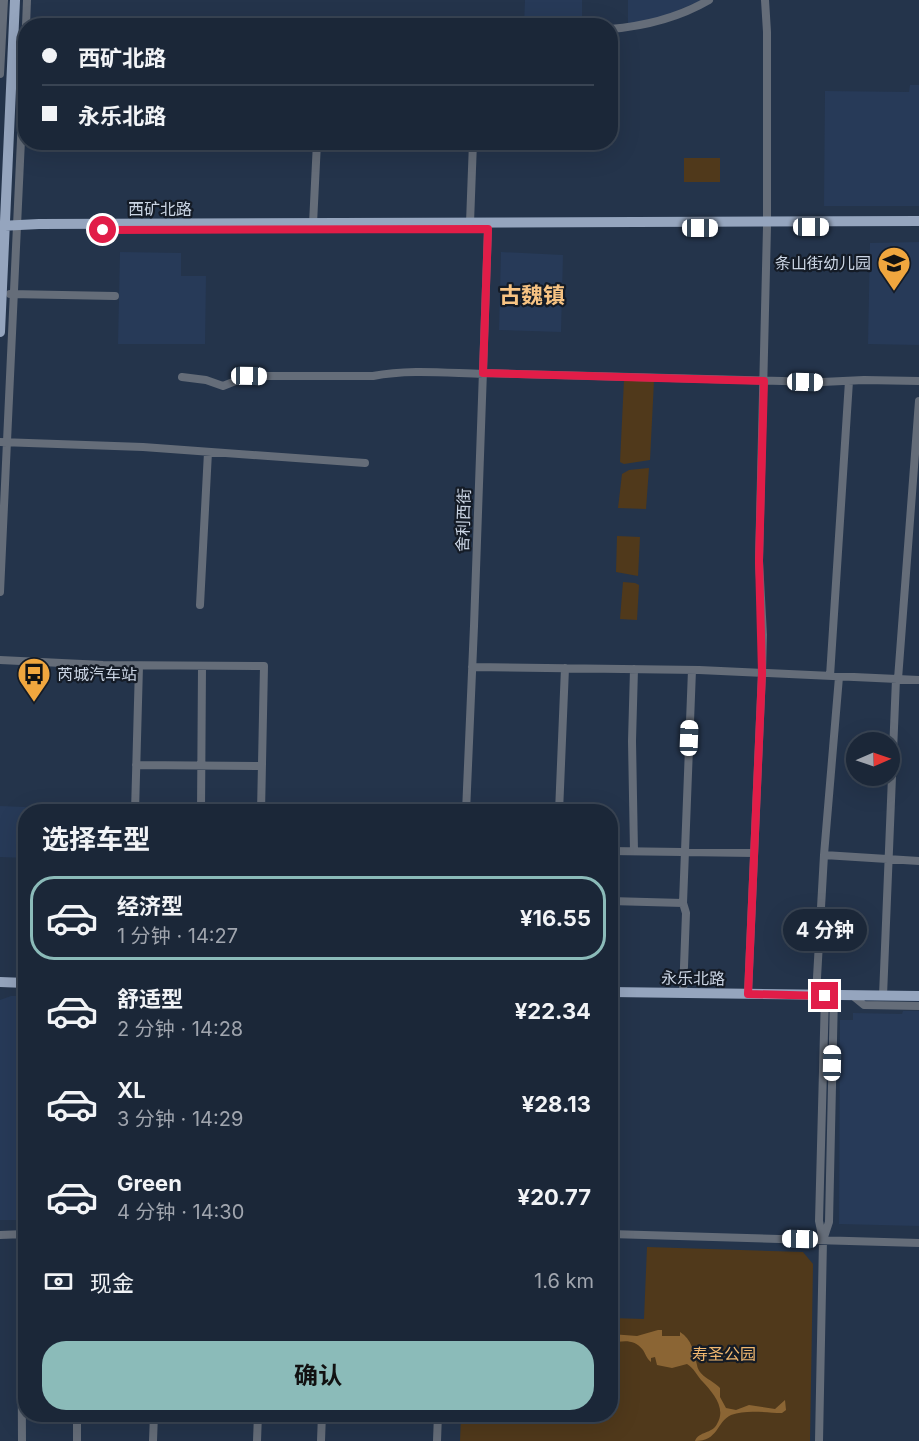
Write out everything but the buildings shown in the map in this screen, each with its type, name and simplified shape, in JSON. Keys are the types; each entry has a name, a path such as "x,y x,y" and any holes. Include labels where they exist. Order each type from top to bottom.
{"main road":[{"path":"0,332 6,65 15,0"},
{"name":"西矿北路","path":"16,226 39,229 488,229 919,221"},
{"name":"西矿北路","path":"16,226 39,224 470,223 919,227"},
{"path":"2,226 16,226"},
{"path":"0,982 18,983"},
{"name":"永乐北路","path":"618,992 919,996"}],"street":[{"path":"0,74 6,65 4,0"},
{"path":"26,18 27,0"},
{"path":"618,28 663,21 710,0"},
{"path":"748,994 762,673 759,561 767,224 765,0"},
{"path":"0,592 3,442 20,150"},
{"path":"313,224 317,150"},
{"path":"470,223 473,150"},
{"name":"舍利西街","path":"466,804 488,229"},
{"path":"2,294 115,296"},
{"path":"182,377 206,380 223,386 249,376 373,376 402,372 764,381 919,381"},
{"path":"819,1441 823,1240 829,1222 824,855 849,381"},
{"path":"883,996 897,679 914,525 919,401"},
{"path":"3,442 207,452 365,463"},
{"path":"200,605 207,452"},
{"path":"0,660 139,666 264,666 261,804"},
{"path":"135,804 139,666"},
{"path":"201,804 202,667"},
{"path":"472,667 692,670 919,680"},
{"path":"559,804 565,668"},
{"path":"634,669 632,741 634,850"},
{"path":"683,993 686,913 683,903 692,670"},
{"path":"136,765 261,766"},
{"path":"618,851 754,853"},
{"path":"824,855 919,861"},
{"path":"618,901 683,903"},
{"path":"853,996 864,1005 919,1006"},
{"path":"0,1234 18,1234"},
{"path":"618,1234 919,1243"},
{"path":"22,1422 22,1441"},
{"path":"77,1422 77,1441"},
{"path":"153,1441 154,1422"},
{"path":"257,1441 258,1422"},
{"path":"321,1441 322,1422"},
{"path":"437,1441 438,1422"}],"shaded area":[{"path":"525,0 582,0 582,18 524,18"},
{"path":"628,0 702,0 658,19 628,24"},
{"path":"910,85 919,85 919,206 824,206 825,91 909,92"},
{"name":"条山街幼儿园","path":"919,242 919,345 868,344 870,243"},
{"path":"120,252 181,253 181,276 206,276 205,344 118,344"},
{"path":"501,252 563,255 561,332 499,330"},
{"path":"0,806 18,807 18,858 0,857"},
{"path":"18,996 18,1220 0,1220 0,1000"},
{"path":"903,1011 919,1011 919,1226 839,1224 840,1020 853,1020 853,1013 902,1014"},
{"path":"658,1330 662,1330 662,1336 680,1336 680,1332 684,1335 692,1347 698,1369 720,1388 720,1397 726,1408 736,1410 749,1405 775,1409 785,1400 786,1410 782,1413 750,1412 731,1415 709,1438 695,1441 699,1436 715,1427 720,1418 719,1406 714,1395 687,1364 672,1368 657,1365 655,1357 651,1358 651,1362 648,1360 643,1350 636,1344 618,1342 618,1335 637,1336"}],"green space":[{"path":"684,158 720,158 720,182 684,182"},
{"path":"624,380 654,381 650,460 624,464 620,462"},
{"path":"649,468 646,509 618,508 622,474 629,470"},
{"path":"617,536 640,537 638,576 616,572"},
{"path":"623,582 639,585 637,620 620,619"},
{"name":"寿圣公园","path":"647,1247 803,1252 813,1264 810,1441 460,1441 461,1422 618,1422 618,1318 644,1319"}],"place":[{"name":"条山街幼儿园","path":"894,292"},
{"name":"芮城汽车站","path":"34,703"}],"district":[{"name":"古魏镇","path":"532,295"}],"route":[{"path":"103,230 488,229 483,373 764,381 759,561 762,673 748,994 825,996"}]}
